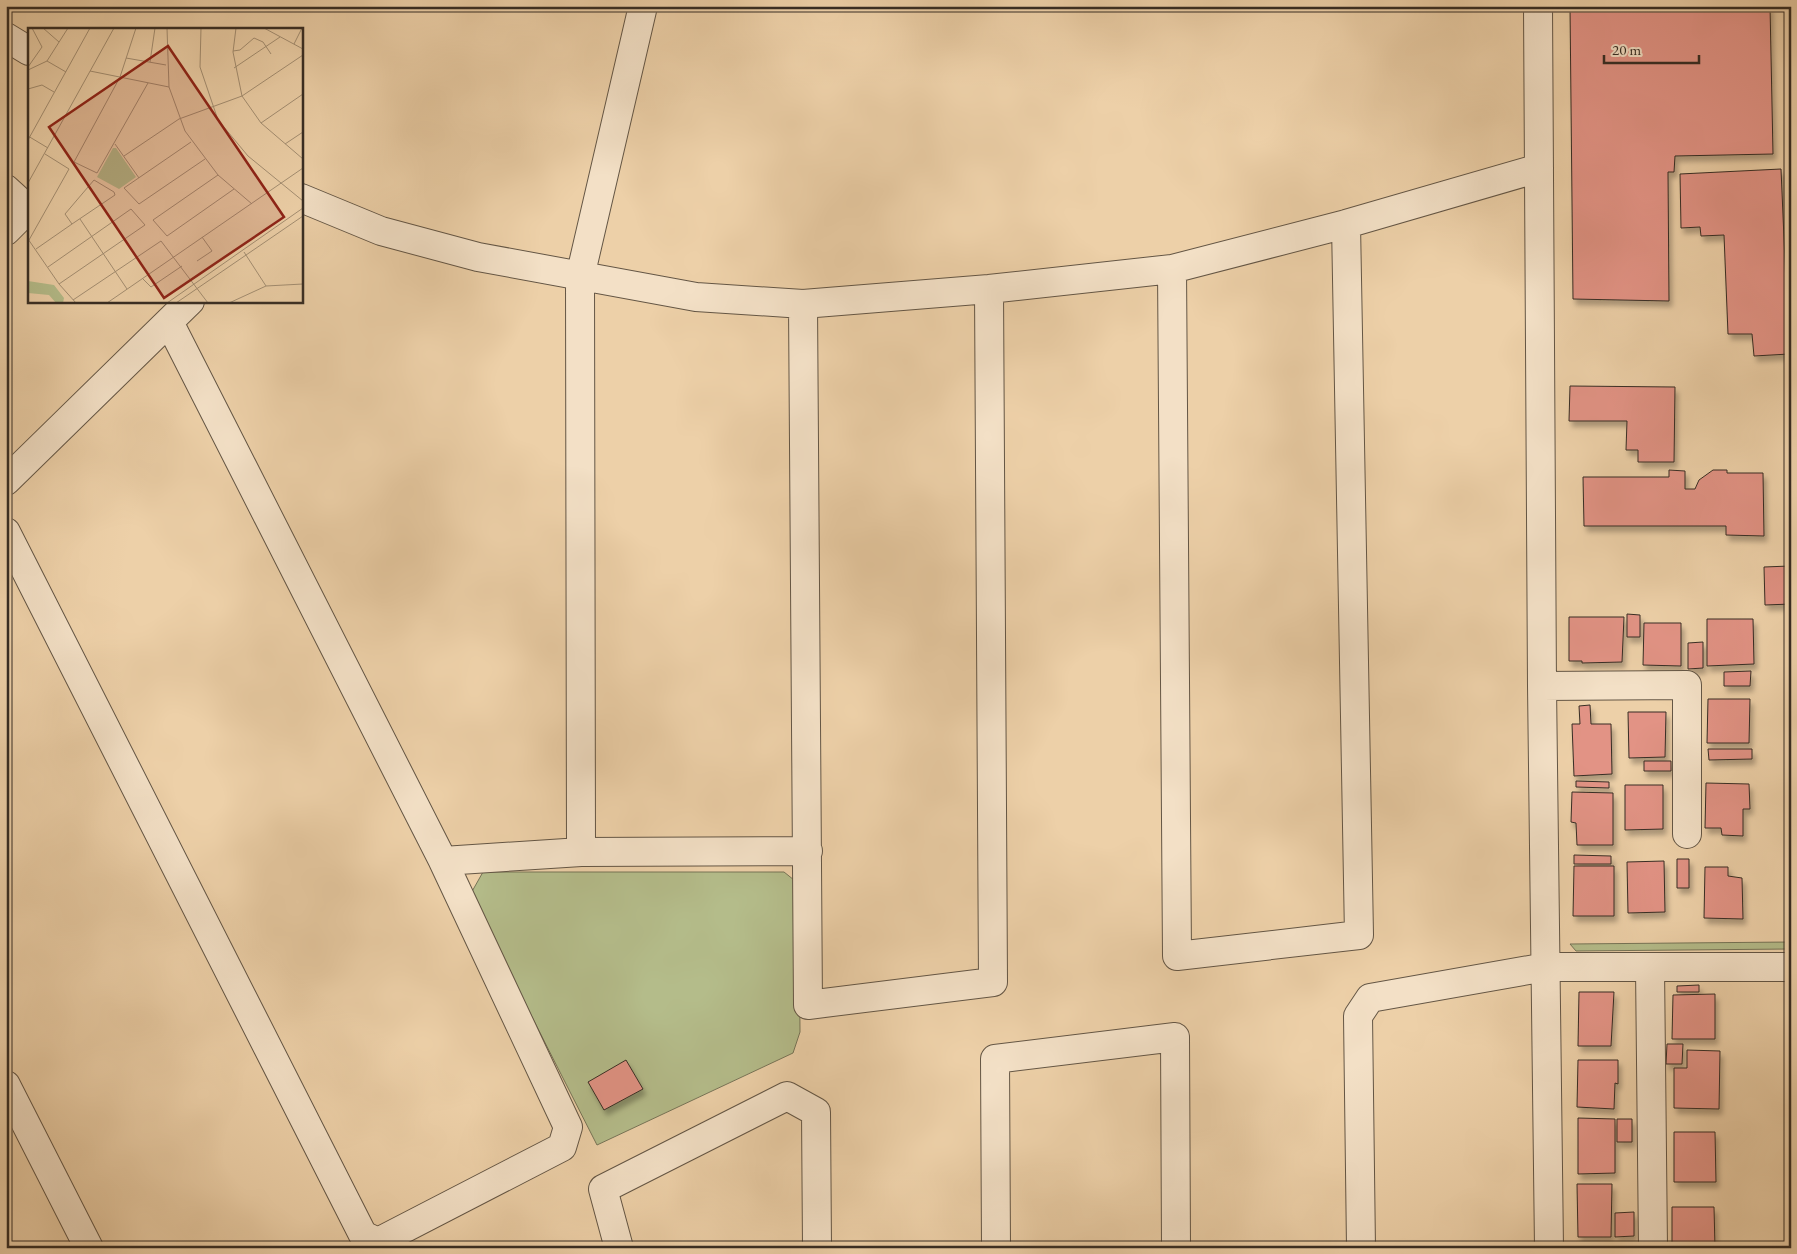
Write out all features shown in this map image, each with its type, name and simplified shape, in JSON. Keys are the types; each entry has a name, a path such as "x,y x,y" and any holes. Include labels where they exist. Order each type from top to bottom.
{"street":[{"path":"581,852 580,277 643,6"},
{"path":"1538,6 1548,1248"},
{"path":"6,37 28,50"},
{"path":"302,198 381,232 478,257 696,297 803,304 989,289 1172,269 1346,224 1539,168"},
{"path":"6,189 28,208 6,231"},
{"path":"1172,269 1177,956 1359,935 1346,224"},
{"path":"803,304 808,1005 993,982 989,289"},
{"path":"6,481 189,302"},
{"path":"6,532 363,1235 378,1242 562,1147 568,1127 443,861 169,322"},
{"path":"1542,686 1687,685 1687,834"},
{"path":"443,861 581,852 808,851"},
{"path":"1361,1248 1358,1016 1370,998 1546,967 1789,967"},
{"path":"1650,967 1653,1248"},
{"path":"996,1248 995,1059 1175,1037 1176,1248"},
{"path":"6,1085 89,1248"},
{"path":"619,1248 603,1189 787,1096 816,1112 817,1248"}],"green space":[{"path":"483,872 784,872 799,884 800,1032 793,1053 597,1145 470,895"},
{"path":"1791,942 1791,949 1576,951 1570,944"}],"building":[{"path":"1570,6 1770,6 1773,154 1675,156 1674,172 1668,172 1669,301 1573,299"},
{"path":"1781,169 1789,354 1754,356 1752,334 1728,334 1724,235 1701,236 1700,227 1681,228 1680,174"},
{"path":"1570,386 1675,387 1674,462 1638,462 1638,450 1626,450 1627,421 1569,421"},
{"path":"1669,470 1685,471 1685,489 1695,489 1699,480 1713,470 1727,470 1727,473 1763,473 1764,536 1726,535 1726,526 1584,526 1583,477 1669,477"},
{"path":"1790,566 1791,604 1765,605 1764,567"},
{"path":"1627,614 1640,615 1640,637 1627,637"},
{"path":"1569,617 1624,617 1622,662 1582,663 1582,661 1569,661"},
{"path":"1707,619 1753,619 1754,664 1707,666"},
{"path":"1644,623 1681,623 1681,666 1643,665"},
{"path":"1703,642 1703,668 1688,669 1688,643"},
{"path":"1751,671 1750,686 1724,686 1724,672"},
{"path":"1708,699 1750,699 1749,743 1707,743"},
{"path":"1590,705 1591,724 1611,724 1612,774 1574,776 1572,724 1580,724 1579,706"},
{"path":"1628,712 1666,712 1665,757 1629,758"},
{"path":"1708,749 1752,749 1752,759 1709,760"},
{"path":"1644,761 1671,761 1671,771 1644,771"},
{"path":"1576,781 1609,782 1609,788 1576,787"},
{"path":"1706,783 1749,784 1750,809 1743,809 1743,836 1722,835 1721,828 1705,828"},
{"path":"1625,785 1663,785 1663,829 1625,830"},
{"path":"1572,792 1613,793 1613,845 1577,845 1576,823 1571,822"},
{"path":"1574,855 1611,856 1611,864 1574,864"},
{"path":"1677,859 1689,859 1689,888 1677,888"},
{"path":"1664,861 1665,912 1628,913 1627,862"},
{"path":"1574,866 1614,866 1614,916 1573,916"},
{"path":"1705,867 1728,867 1728,876 1742,878 1743,919 1704,918"},
{"path":"1699,985 1699,992 1677,992 1677,986"},
{"path":"1579,992 1614,992 1611,1046 1578,1046"},
{"path":"1715,994 1715,1039 1672,1039 1673,995"},
{"path":"1667,1044 1683,1044 1682,1064 1666,1064"},
{"path":"1687,1050 1720,1051 1719,1109 1674,1108 1674,1068 1687,1068"},
{"path":"626,1060 643,1089 604,1110 588,1082"},
{"path":"1578,1060 1618,1060 1618,1084 1615,1083 1614,1109 1577,1107"},
{"path":"1578,1118 1615,1119 1615,1173 1578,1174"},
{"path":"1617,1119 1632,1119 1632,1142 1617,1142"},
{"path":"1674,1132 1715,1132 1716,1182 1674,1182"},
{"path":"1577,1184 1612,1184 1611,1237 1578,1237"},
{"path":"1672,1207 1714,1207 1715,1248 1672,1248"},
{"path":"1634,1212 1634,1236 1615,1237 1615,1213"}]}
